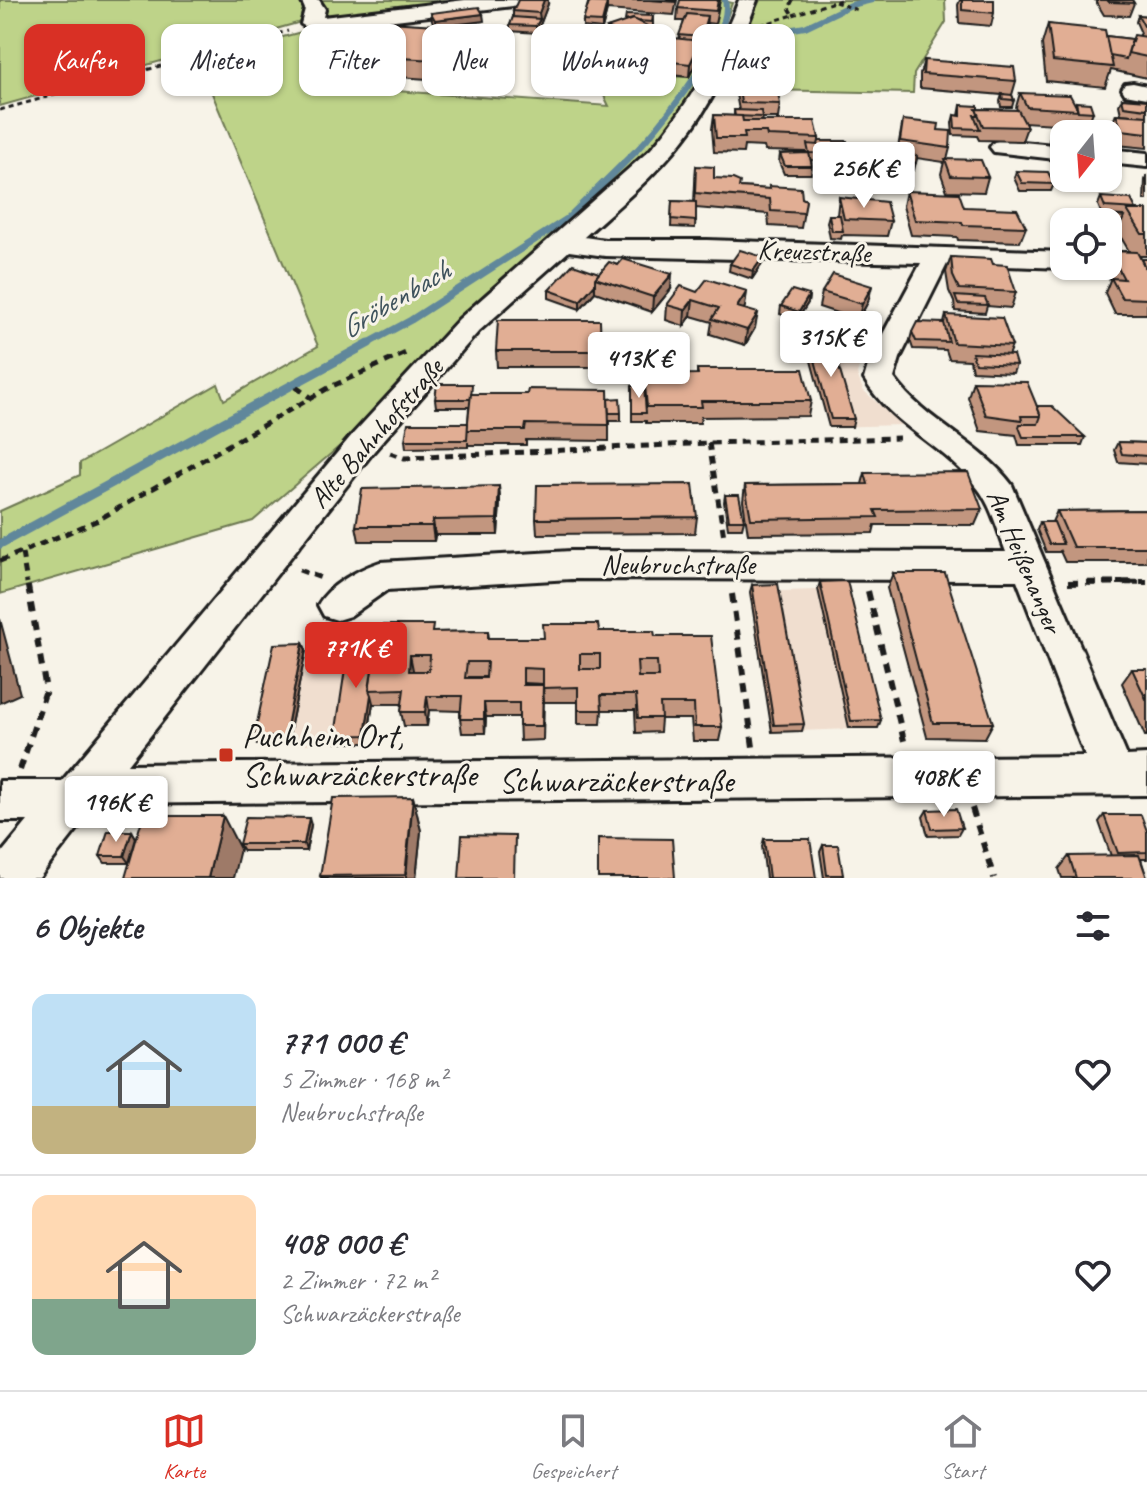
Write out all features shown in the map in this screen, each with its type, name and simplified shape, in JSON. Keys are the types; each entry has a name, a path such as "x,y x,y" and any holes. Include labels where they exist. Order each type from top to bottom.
{"street":[{"path":"310,0 315,9 311,24 513,0"},
{"name":"Alte Bahnhofstraße","path":"739,24 748,0"},
{"name":"Alte Bahnhofstraße","path":"10,878 363,443 469,325 659,154 685,123 700,96"},
{"path":"1002,147 1050,152"},
{"path":"1122,157 1147,160"},
{"name":"Kreuzstraße","path":"564,242 605,248 723,248 1050,260"},
{"name":"Am Heißenanger","path":"937,257 885,358 879,379 898,405 945,437 989,475 1000,494 1030,575 1130,775"},
{"name":"Neubruchstraße","path":"337,605 380,576 571,565 861,564 1030,575"},
{"name":"Schwarzäckerstraße","path":"5,801 78,792 1130,775"}],"path":[{"path":"793,0 789,8 793,15"},
{"path":"767,24 818,10 834,2 860,11"},
{"path":"0,110 299,27"},
{"path":"0,561 96,521 311,398 414,350"},
{"path":"296,387 311,398"},
{"path":"363,443 404,458 709,443 945,437"},
{"path":"709,443 757,780"},
{"path":"5,801 46,690 22,553"},
{"path":"861,564 913,777"},
{"path":"1030,575 1147,582"},
{"path":"962,776 994,878"}],"shaded area":[{"path":"810,356 862,356 857,374 863,390 902,425 829,427"},
{"path":"845,589 878,728 772,732 750,592"},
{"path":"380,650 367,743 257,745 277,651"}],"green space":[{"path":"0,0 491,0 301,22 283,27 283,24 161,24 161,61 145,66 145,24 24,24 24,96 36,96 0,106"},
{"path":"720,0 732,3 725,24 715,24"},
{"path":"760,0 945,0 946,22 914,74 913,93 795,91 795,24 748,24"},
{"path":"299,33 299,96 406,96 406,92 422,93 422,96 467,96 609,106 604,96 676,96 676,76 688,77 692,69 692,96 598,223 253,521 0,594 0,511 80,475 80,463 218,384 224,400 318,346 213,96 283,96 283,37"}],"building":[{"path":"518,0 544,0 539,13 513,11"},
{"path":"680,0 718,0 716,11 678,8"},
{"path":"962,0 994,0 994,13 962,10"},
{"path":"1107,0 1132,0 1134,3 1109,2"},
{"path":"589,2 607,3 602,22 583,21"},
{"path":"479,7 483,14 435,20 431,13"},
{"path":"687,14 707,16 705,24 692,24 692,36 679,35"},
{"path":"626,15 653,16 652,22 625,21"},
{"path":"1138,15 1147,16 1147,26 1144,26"},
{"path":"513,17 540,19 531,26 510,24"},
{"path":"633,19 643,24 619,24"},
{"path":"388,22 422,24 422,59 406,58 406,24"},
{"path":"1048,24 1105,30 1113,67 1053,61"},
{"path":"1134,35 1147,37 1147,57 1128,53"},
{"path":"1106,36 1132,39 1126,59 1110,56"},
{"path":"676,38 692,40 690,64 676,62"},
{"path":"924,60 1014,67 1016,81 923,74"},
{"path":"1020,93 1070,95 1078,110 1027,107"},
{"path":"1002,94 1012,95 1014,100 1003,99"},
{"path":"740,96 779,96 780,104 741,103"},
{"path":"1122,98 1147,100 1147,109 1124,106"},
{"path":"1076,102 1090,103 1093,112 1078,111"},
{"path":"961,105 978,106 979,115 974,115 980,129 955,128 954,115 961,116"},
{"path":"976,109 1018,110 1027,127 983,126"},
{"path":"734,110 761,111 762,117 735,116"},
{"path":"1116,114 1147,116 1147,133 1122,130 1122,120 1118,120"},
{"path":"714,115 742,116 743,121 815,121 819,138 744,132 745,138 716,138"},
{"path":"903,120 939,124 938,130 951,131 950,148 900,141"},
{"path":"819,141 847,141 848,146 859,146 860,150 874,150 873,146 891,147 891,154 809,153 807,144 818,145"},
{"path":"891,152 917,156 916,163 890,159"},
{"path":"809,153 812,166 785,166 780,154"},
{"path":"945,159 981,160 988,177 951,176"},
{"path":"696,166 714,167 714,178 733,179 740,182 739,187 801,188 802,198 806,200 804,213 771,211 770,199 695,193"},
{"path":"1016,171 1048,172 1050,176 1050,184 1022,183"},
{"path":"906,191 959,193 964,207 1017,209 1026,227 915,220"},
{"path":"839,197 886,202 891,221 844,219"},
{"path":"1101,197 1131,199 1136,209 1122,208 1105,207"},
{"path":"672,201 696,202 696,221 671,219"},
{"path":"1127,210 1147,210 1147,234 1142,234"},
{"path":"829,215 840,215 843,231 832,231"},
{"path":"740,250 763,257 753,271 730,264"},
{"path":"1122,251 1137,252 1147,271 1147,299 1122,298 1112,280 1124,279"},
{"path":"951,257 991,259 993,264 1007,265 1016,292 959,289 953,276"},
{"path":"623,259 672,274 653,297 595,278 609,262 618,265"},
{"path":"573,264 599,273 595,284 580,301 549,290"},
{"path":"833,274 872,286 862,304 822,292"},
{"path":"707,279 747,291 737,307 758,313 747,330 712,319 719,308 693,300 685,310 667,305 681,286 697,292"},
{"path":"792,290 809,295 799,312 781,306"},
{"path":"955,296 985,298 988,305 958,304"},
{"path":"946,315 1002,318 1012,346 954,343"},
{"path":"498,320 600,320 601,351 496,351"},
{"path":"917,322 944,323 949,342 916,341 912,332"},
{"path":"830,337 854,419 831,419 809,338"},
{"path":"972,353 1013,355 1016,365 975,363"},
{"path":"697,369 803,369 811,401 701,401 702,407 647,407 644,375 698,374"},
{"path":"973,381 1027,382 1041,416 1021,416 1022,420 986,415"},
{"path":"437,384 472,384 471,399 435,399"},
{"path":"632,386 644,386 646,413 632,413"},
{"path":"528,389 608,390 609,425 526,424 525,430 467,430 471,394 527,394"},
{"path":"620,398 621,413 609,413 608,399"},
{"path":"1037,406 1052,406 1085,437 1023,437 1020,424 1038,424 1041,416"},
{"path":"408,423 468,423 467,440 405,440"},
{"path":"1118,442 1147,443 1147,456 1122,454"},
{"path":"968,472 982,509 875,510 878,517 751,519 745,485 868,484 865,473"},
{"path":"693,484 697,517 536,519 537,485"},
{"path":"499,486 497,519 433,520 432,526 356,526 362,489"},
{"path":"725,495 739,495 744,520 729,520"},
{"path":"1147,510 1147,547 1073,547 1057,511"},
{"path":"1040,522 1054,522 1063,544 1049,544"},
{"path":"893,573 945,573 993,723 933,723"},
{"path":"847,581 881,720 851,721 820,582"},
{"path":"778,584 804,724 774,725 752,585"},
{"path":"543,624 598,624 599,631 654,631 655,636 711,636 722,727 695,727 694,704 660,704 661,718 638,718 636,695 601,695 602,710 578,710 578,687 543,688 543,685 542,726 519,726 519,703 484,703 484,719 460,719 462,696 427,696 425,712 401,712 404,689 369,690 378,625 433,625 432,632 488,631 488,638 544,638","holes":["580,654 600,654 600,669 580,669","410,655 430,655 429,671 409,671","637,661 657,661 658,677 638,677","467,662 487,662 486,678 465,678","523,668 543,669 543,685 523,685"]},
{"path":"349,642 376,642 369,690 371,695 365,735 335,736"},
{"path":"303,643 285,737 254,737 274,644"},
{"path":"1132,669 1147,669 1147,701"},
{"path":"413,797 405,875 320,876 333,798"},
{"path":"956,809 962,828 932,829 927,810"},
{"path":"1104,815 1141,815 1147,831 1147,852 1118,853"},
{"path":"143,816 223,816 208,878 125,878"},
{"path":"246,817 309,818 304,844 239,844"},
{"path":"108,831 132,831 124,856 100,856"},
{"path":"462,835 515,836 514,878 459,878"},
{"path":"598,838 672,839 675,878 598,878"},
{"path":"764,839 810,839 816,878 769,878"},
{"path":"823,845 838,845 843,875 827,875"},
{"path":"1139,855 1147,878 1076,878 1069,856"}],"waterway":[{"name":"Gröbenbach","path":"633,154 676,104 707,58 725,16 725,0"},
{"name":"Gröbenbach","path":"795,29 851,5 872,0"},
{"name":"Gröbenbach","path":"365,345 411,320 567,219 633,154"},
{"name":"Gröbenbach","path":"0,544 369,343"}],"place":[{"name":"Puchheim Ort, Schwarzäckerstraße","path":"226,755"}]}
